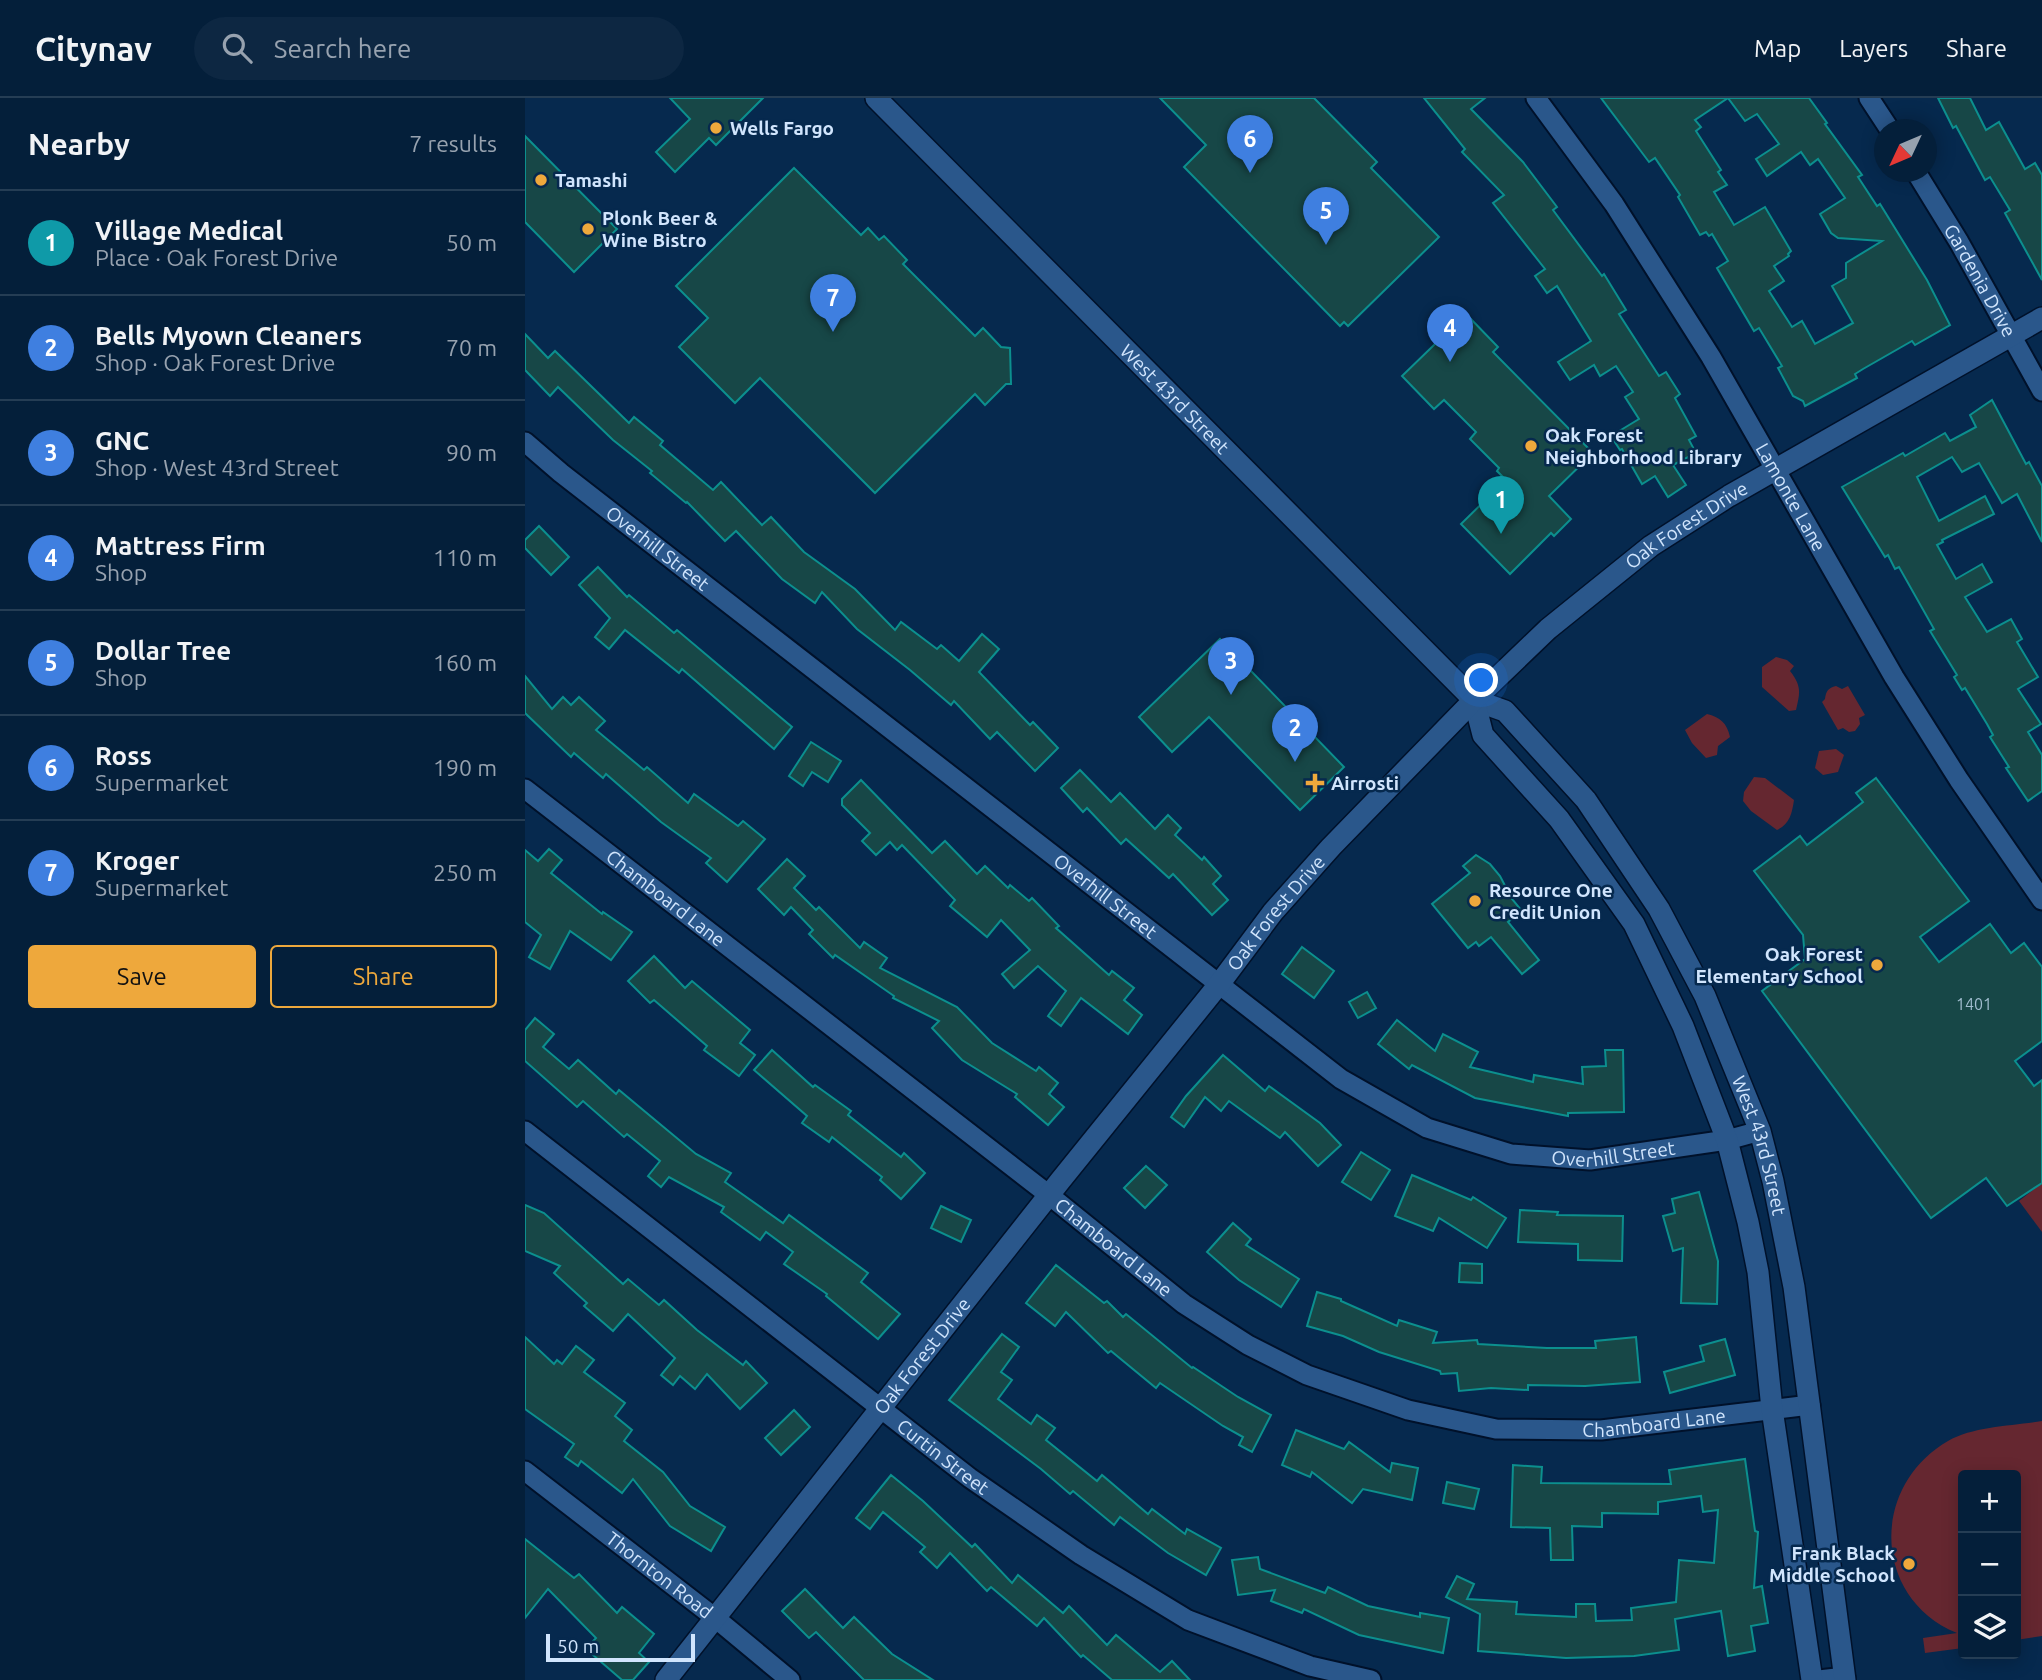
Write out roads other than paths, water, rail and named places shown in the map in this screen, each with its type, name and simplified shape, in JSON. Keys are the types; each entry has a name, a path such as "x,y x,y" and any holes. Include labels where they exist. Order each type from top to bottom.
{"main road":[{"name":"West 43rd Street","path":"876,98 1474,700 1505,711 1586,800 1659,909 1705,996 1760,1131 1773,1181 1794,1287 1845,1679"},
{"name":"Oak Forest Drive","path":"666,1680 1220,983 1273,912 1331,847 1474,700 1548,629 1651,546 1729,496 2042,318"},
{"name":"West 43rd Street","path":"1474,700 1483,735 1559,819 1634,924 1683,1026 1727,1140 1758,1272 1772,1409 1812,1680"}],"street":[{"name":"Lamonte Lane","path":"1536,98 1614,204 1711,357 1894,677 1959,780 2042,900"},
{"path":"1869,98 1883,119"},
{"name":"Gardenia Drive","path":"1922,182 1959,242 2042,391"},
{"name":"Overhill Street","path":"525,442 561,473 1341,1079 1427,1128 1511,1154 1590,1160 1727,1140 1760,1131"},
{"name":"Chamboard Lane","path":"525,789 1049,1195 1184,1304 1248,1345 1307,1375 1408,1410 1496,1429 1601,1430 1810,1405"},
{"name":"Curtin Street","path":"525,1131 970,1478 1081,1555 1188,1620 1310,1666 1371,1680"},
{"name":"Thornton Road","path":"525,1471 790,1680"},
{"path":"1819,1680 1845,1679"}],"place":[{"name":"Wells Fargo","path":"716,128"},
{"name":"Ross","path":"1250,173"},
{"name":"Tamashi","path":"541,180"},
{"name":"Plonk Beer & Wine Bistro","path":"588,229"},
{"name":"Dollar Tree","path":"1326,245"},
{"name":"Kroger","path":"833,332"},
{"name":"Mattress Firm","path":"1450,362"},
{"name":"Oak Forest Neighborhood Library","path":"1531,446"},
{"name":"Village Medical","path":"1501,534"},
{"name":"GNC","path":"1231,695"},
{"name":"Bells Myown Cleaners","path":"1295,762"},
{"name":"Airrosti","path":"1315,783"},
{"name":"Resource One Credit Union","path":"1475,901"},
{"name":"Oak Forest Elementary School","path":"1877,965"},
{"name":"Frank Black Middle School","path":"1909,1564"}]}
